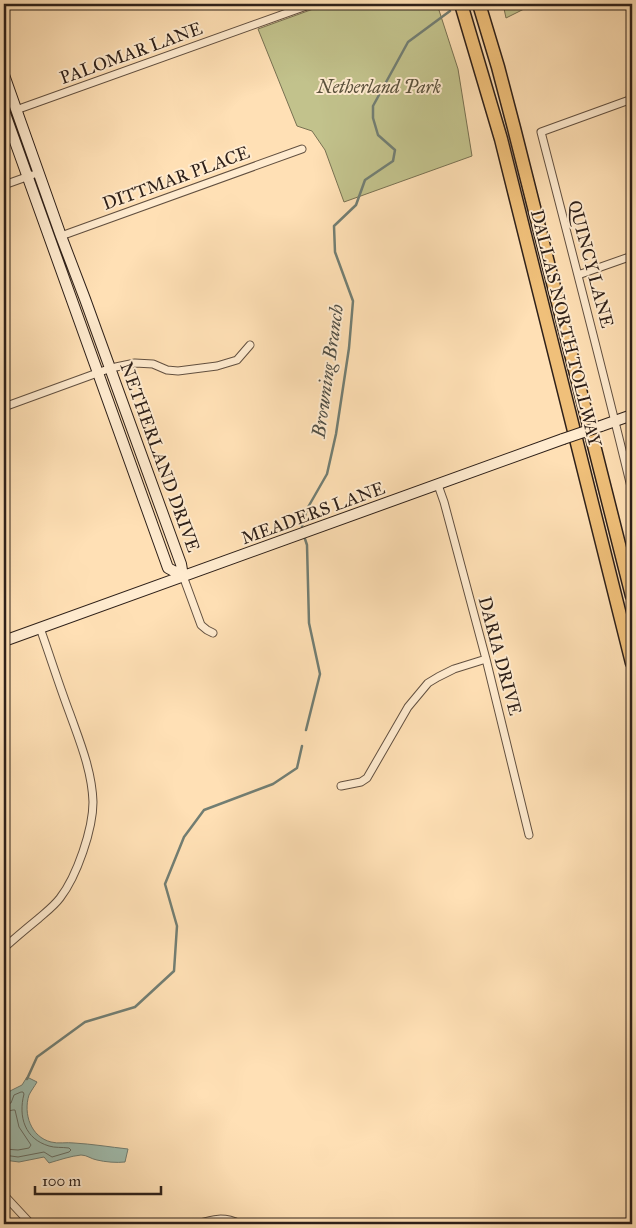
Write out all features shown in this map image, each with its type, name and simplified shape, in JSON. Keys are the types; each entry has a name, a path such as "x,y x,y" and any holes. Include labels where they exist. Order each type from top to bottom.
{"highway":[{"name":"DALLAS NORTH TOLLWAY","path":"461,4 501,139 632,663"},
{"name":"DALLAS NORTH TOLLWAY","path":"479,4 514,128 632,596"}],"street":[{"name":"PALOMAR LANE","path":"16,110 312,4"},
{"name":"NETHERLAND DRIVE","path":"4,76 61,236 111,368 181,564 183,576"},
{"name":"QUINCY LANE","path":"632,99 541,132 632,492"},
{"name":"NETHERLAND DRIVE","path":"4,111 168,568 183,576"},
{"name":"DITTMAR PLACE","path":"61,236 302,149"},
{"path":"4,185 38,173"},
{"path":"578,275 632,256"},
{"path":"4,407 111,368 135,363 154,364 167,370 178,371 217,366 237,360 250,345"},
{"name":"MEADERS LANE","path":"4,641 632,414"},
{"name":"DARIA DRIVE","path":"438,485 486,659 529,835"},
{"path":"183,576 201,625 213,633"},
{"path":"4,948 61,898 78,865 90,825 93,803 85,758 40,628"},
{"path":"341,786 361,782 367,778 408,707 428,683 454,669 486,659"},
{"path":"4,1194 31,1224"},
{"path":"197,1224 220,1219 232,1220 240,1224"}],"green space":[{"name":"Netherland Park","path":"327,4 437,4 458,69 472,156 344,202 325,150 312,131 297,126 258,29"},
{"path":"503,4 534,4 506,18"}],"water":[{"path":"27,1077 37,1082 29,1095 27,1110 30,1124 38,1135 54,1143 81,1143 128,1149 125,1162 104,1161 81,1155 49,1163 44,1157 19,1162 4,1160 4,1101 7,1100 10,1091 22,1085"}],"waterway":[{"name":"Browning Branch","path":"302,526 307,509 327,474 336,434 349,348 353,301 335,252 334,226 356,205 365,180 393,161 395,150 378,135 373,118 373,106 408,42 450,11"},
{"name":"Browning Branch","path":"305,539 307,545 309,623 320,674 306,730"},
{"name":"Browning Branch","path":"27,1079 37,1057 85,1022 135,1007 174,971 177,926 165,884 184,837 204,810 273,784 297,768 302,746"}]}
